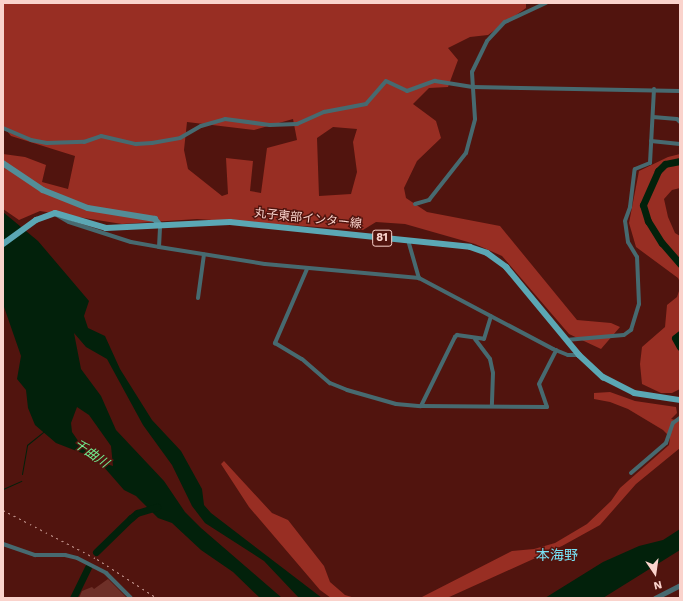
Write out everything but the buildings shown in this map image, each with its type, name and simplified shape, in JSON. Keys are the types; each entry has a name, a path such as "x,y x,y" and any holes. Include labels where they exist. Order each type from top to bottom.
{"main road":[{"path":"3,163 44,190 88,208 152,218 158,221 160,225"},
{"name":"丸子東部インター線","path":"54,213 106,228 230,222 464,245 492,255 513,274 579,355 603,377 625,390 648,397 680,400"},
{"path":"3,244 42,216 54,213"}],"street":[{"path":"415,204 429,200 466,153 475,119 472,72 487,42 505,22 546,3"},
{"path":"3,128 32,140 47,143 84,142 101,136 136,144 152,144 180,138 202,126 225,119 270,125 298,124 324,112 366,104 386,81 407,91 435,81 473,87 654,89 680,91"},
{"path":"566,340 624,335 630,330 639,304 636,257 627,238 625,221 630,207 633,174 635,169 650,163 654,89"},
{"path":"653,117 677,119 680,122"},
{"path":"651,141 680,144"},
{"path":"54,213 69,222 131,242 159,247 307,269 419,278 556,350 568,355 579,355"},
{"path":"159,247 160,225"},
{"path":"408,240 419,278"},
{"path":"198,298 204,254"},
{"path":"307,269 275,343 302,359 330,383 346,390 396,404 420,406 547,407 539,384 556,350"},
{"path":"420,406 457,334 475,339 484,339 491,316"},
{"path":"475,339 490,359 494,373 492,406"},
{"path":"631,473 666,443 673,423 680,418"},
{"path":"3,544 35,556 65,555 77,558 106,573 131,598"},
{"path":"655,598 680,585"}],"shaded area":[{"path":"3,3 526,3 526,8 488,35 470,37 448,48 458,60 448,87 429,88 413,104 436,121 441,138 417,161 404,188 406,198 427,212 500,226 577,320 611,323 620,327 601,349 569,334 502,256 475,244 405,224 376,222 363,230 197,219 122,224 40,211 19,220 3,209 3,154 25,157 46,165 42,182 68,189 75,156 11,136 3,126","holes":["293,119 297,140 267,148 261,193 250,191 253,161 226,158 228,194 222,196 188,169 184,150 187,122 254,130","333,127 357,129 353,142 357,172 351,194 319,196 317,138"]},
{"path":"680,154 680,188 672,190 664,199 668,217 675,233 680,236 680,282 678,278 636,247 629,223 639,171 668,157"},
{"path":"680,288 680,389 672,393 661,393 642,384 640,364 642,347 665,327 667,305 677,297"},
{"path":"610,392 635,401 676,407 677,413 671,419 680,421 680,448 636,484 600,525 562,546 447,598 420,598 512,551 534,549 555,543 587,524 611,501 620,488 669,445 670,437 663,430 628,409 610,402 594,399 594,393"},
{"path":"224,461 272,513 288,520 324,566 330,582 345,595 355,598 331,598 320,590 249,507 221,464"},
{"path":"108,579 127,598 79,598 82,591 92,587 94,589"}],"water":[{"name":"千曲川","path":"3,212 38,241 89,301 84,316 88,328 105,336 120,369 152,420 181,451 202,489 204,505 211,513 322,598 299,598 264,561 205,523 192,506 172,465 143,425 107,359 86,347 74,333 81,369 101,396 116,430 164,481 185,512 201,528 282,598 260,598 233,572 201,550 172,523 158,518 136,496 124,490 103,466 87,455 56,443 35,425 28,408 26,390 17,379 21,356 3,304","holes":["77,407 89,415 111,446 113,466 103,463 81,445 72,432 71,423"]},
{"path":"680,529 680,550 603,598 545,598 603,562 639,546 663,540"}],"waterway":[{"path":"680,161 665,164 658,171 643,205 648,221 662,243 680,264"},
{"path":"680,334 675,338 680,347"},
{"path":"22,474 27,445 43,432"},
{"path":"3,489 21,481"},
{"path":"96,552 137,513 157,507"},
{"path":"73,598 88,567"}],"railway":[{"path":"3,510 97,559 157,598"}],"district":[{"name":"本海野","path":"557,555"}]}
